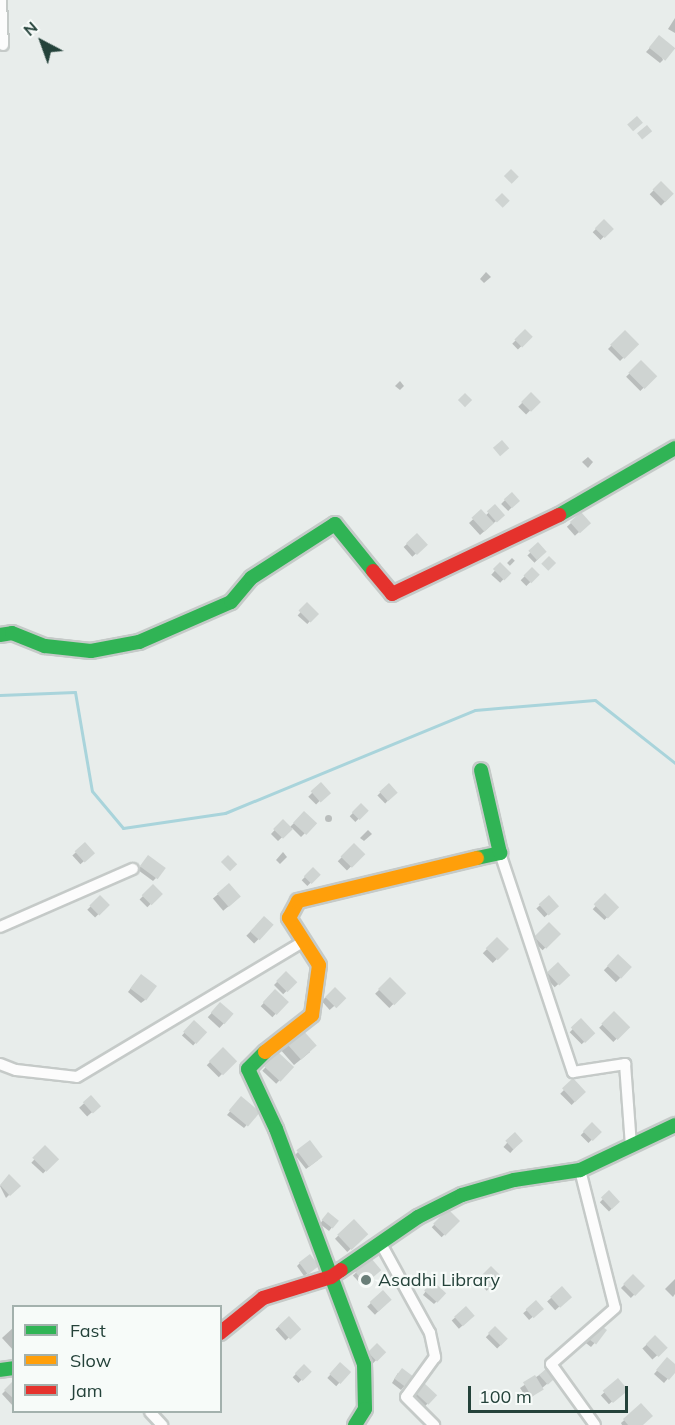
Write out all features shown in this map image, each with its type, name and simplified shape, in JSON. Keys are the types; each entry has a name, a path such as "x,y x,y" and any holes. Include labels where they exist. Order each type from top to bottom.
{"street":[{"path":"1,0 3,45"},
{"path":"0,635 12,633 45,646 91,651 139,642 231,602 251,578 335,524 392,594 582,504 675,448"},
{"path":"481,770 500,853 573,1072 625,1064 631,1146"},
{"path":"355,1425 365,1409 364,1364 276,1129 248,1069 282,1035 312,1015 319,965 289,918 298,901 363,888 407,873 500,853"},
{"path":"0,927 133,869"},
{"path":"0,1064 16,1070 77,1077 303,942"},
{"path":"222,1331 263,1298 331,1277 417,1217 462,1196 514,1180 580,1170 675,1125"},
{"path":"580,1170 615,1308 551,1364 595,1425"},
{"path":"380,1242 430,1333 435,1358 406,1397 434,1425"},
{"path":"151,1413 162,1425"}],"building":[{"path":"659,35 675,48 665,61 649,47"},
{"path":"637,116 643,123 633,131 627,125"},
{"path":"647,125 652,131 642,139 637,133"},
{"path":"511,169 519,177 512,184 504,176"},
{"path":"661,181 674,194 665,202 653,189"},
{"path":"502,193 510,201 503,208 495,200"},
{"path":"604,219 614,229 605,238 595,228"},
{"path":"525,329 533,337 522,347 514,340"},
{"path":"625,330 639,344 624,359 610,345"},
{"path":"641,360 657,376 645,389 628,373"},
{"path":"531,392 541,402 531,412 521,402"},
{"path":"465,393 472,400 465,407 458,400"},
{"path":"502,440 509,448 500,456 493,448"},
{"path":"512,492 520,501 512,508 504,499"},
{"path":"495,504 505,515 497,523 487,511"},
{"path":"481,509 494,523 484,532 471,518"},
{"path":"581,512 591,523 580,533 570,522"},
{"path":"417,533 428,545 417,555 406,543"},
{"path":"538,542 547,552 537,560 528,551"},
{"path":"549,556 556,563 548,571 541,564"},
{"path":"500,562 511,573 504,580 493,569"},
{"path":"532,567 540,575 531,583 524,575"},
{"path":"307,602 319,614 311,623 299,610"},
{"path":"321,782 331,793 321,803 311,791"},
{"path":"389,783 398,793 388,801 379,792"},
{"path":"361,803 369,811 360,820 352,812"},
{"path":"304,811 317,823 306,835 293,823"},
{"path":"283,819 293,829 283,839 273,829"},
{"path":"85,842 95,853 85,863 75,851"},
{"path":"354,843 365,854 352,868 341,856"},
{"path":"148,855 166,868 158,879 140,866"},
{"path":"228,855 237,864 230,871 221,862"},
{"path":"313,867 321,875 312,884 304,876"},
{"path":"229,883 241,897 229,907 217,893"},
{"path":"153,884 163,894 152,905 142,895"},
{"path":"605,893 619,907 608,918 594,904"},
{"path":"100,895 110,905 99,916 89,906"},
{"path":"549,895 559,906 549,916 539,904"},
{"path":"264,916 274,925 260,940 250,932"},
{"path":"549,922 561,934 546,949 534,937"},
{"path":"497,937 509,949 498,960 486,948"},
{"path":"618,954 632,967 621,979 607,966"},
{"path":"558,962 570,975 559,985 547,972"},
{"path":"286,971 297,982 287,992 276,981"},
{"path":"141,974 157,986 146,1000 130,988"},
{"path":"390,977 406,993 394,1005 378,989"},
{"path":"335,987 346,998 336,1008 325,997"},
{"path":"275,989 289,1002 277,1015 263,1002"},
{"path":"220,1002 234,1014 224,1024 211,1013"},
{"path":"614,1011 630,1027 618,1040 601,1024"},
{"path":"581,1018 595,1033 585,1043 571,1028"},
{"path":"194,1020 207,1032 196,1044 183,1032"},
{"path":"300,1027 317,1046 301,1060 284,1041"},
{"path":"223,1047 237,1061 223,1075 209,1061"},
{"path":"278,1052 294,1067 280,1082 264,1067"},
{"path":"573,1078 586,1092 575,1102 562,1088"},
{"path":"91,1095 101,1106 93,1114 83,1102"},
{"path":"241,1096 260,1112 248,1127 229,1111"},
{"path":"592,1122 602,1132 593,1141 583,1131"},
{"path":"515,1132 523,1141 513,1150 505,1141"},
{"path":"310,1140 323,1157 309,1167 296,1150"},
{"path":"45,1145 59,1159 46,1172 32,1158"},
{"path":"9,1174 21,1186 10,1196 0,1185"},
{"path":"609,1190 620,1202 612,1209 601,1198"},
{"path":"448,1209 460,1221 445,1236 433,1224"},
{"path":"328,1212 339,1221 333,1229 322,1220"},
{"path":"354,1219 368,1234 352,1250 337,1235"},
{"path":"310,1254 319,1266 308,1274 299,1262"},
{"path":"371,1258 381,1270 365,1284 355,1271"},
{"path":"491,1266 502,1277 491,1289 480,1277"},
{"path":"633,1274 645,1286 635,1296 623,1284"},
{"path":"433,1281 446,1293 437,1303 424,1291"},
{"path":"562,1286 572,1297 560,1308 550,1297"},
{"path":"383,1290 392,1300 378,1312 370,1302"},
{"path":"536,1300 544,1309 534,1318 526,1309"},
{"path":"466,1306 475,1316 463,1326 454,1317"},
{"path":"289,1316 301,1329 290,1339 278,1326"},
{"path":"595,1321 607,1330 596,1344 584,1335"},
{"path":"495,1326 508,1339 501,1346 488,1333"},
{"path":"655,1335 668,1348 659,1357 646,1344"},
{"path":"377,1343 386,1352 377,1361 368,1352"},
{"path":"667,1357 675,1364 675,1373 669,1380 656,1370"},
{"path":"340,1362 351,1372 340,1384 329,1374"},
{"path":"304,1364 312,1372 303,1381 295,1373"},
{"path":"548,1367 557,1377 548,1385 539,1375"},
{"path":"402,1368 414,1377 406,1387 394,1378"},
{"path":"535,1375 544,1390 532,1397 523,1382"},
{"path":"618,1378 628,1390 613,1403 603,1391"},
{"path":"12,1382 12,1397 4,1390"},
{"path":"424,1383 437,1395 428,1405 415,1393"},
{"path":"641,1403 653,1416 643,1425 628,1425 623,1419"}],"waterway":[{"path":"0,695 75,692 92,791 123,828 225,813 475,710 595,700 675,763"}],"traffic: fast":[{"path":"559,515 675,448"},
{"path":"0,635 12,633 45,646 91,651 139,642 231,602 251,578 335,524 373,571"},
{"path":"477,858 500,853 481,770"},
{"path":"265,1052 248,1069 276,1129 364,1364 365,1409 355,1425"},
{"path":"341,1270 418,1217 462,1195 514,1180 580,1170 675,1125"},
{"path":"0,1370 12,1368"}],"traffic: slow":[{"path":"265,1052 312,1015 319,965 289,918 298,901 477,858"}],"traffic: jam":[{"path":"373,571 392,594 559,515"},
{"path":"222,1331 263,1298 331,1277 341,1270"}],"place":[{"name":"Asadhi Library","path":"366,1280"}]}
